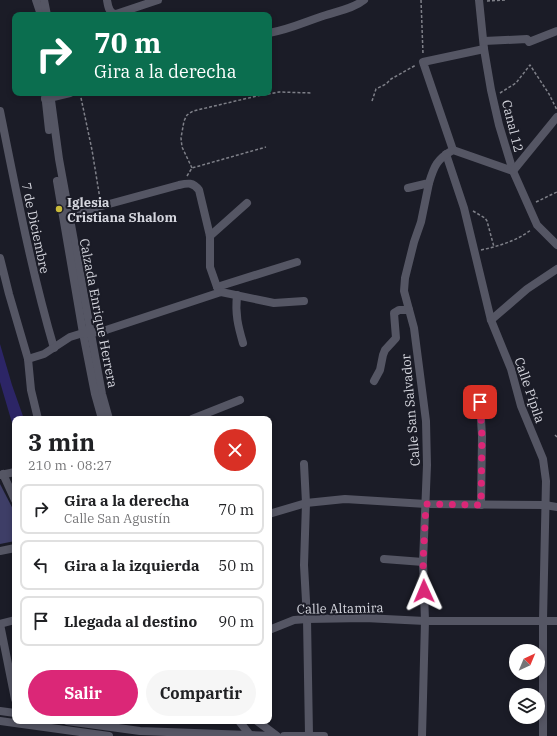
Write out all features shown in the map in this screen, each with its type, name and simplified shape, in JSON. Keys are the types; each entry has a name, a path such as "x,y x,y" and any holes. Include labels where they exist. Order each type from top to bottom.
{"street":[{"path":"36,0 39,12"},
{"path":"44,0 46,12"},
{"path":"107,0 111,12"},
{"path":"122,12 158,0"},
{"path":"272,33 282,31 360,4 364,0"},
{"name":"Canal 12","path":"480,0 484,45 492,94 499,126 512,171 537,225 557,245"},
{"path":"423,62 484,45 527,39 529,42 557,31"},
{"name":"Calle Pípila","path":"423,62 464,208 473,252 491,320 511,369 521,406 543,459 546,481 543,620 543,736"},
{"name":"Calzada Enrique Herrera","path":"47,96 59,159 66,216 101,416"},
{"name":"7 de Diciembre","path":"0,111 16,194 39,298 54,348"},
{"path":"449,152 512,171 557,117"},
{"name":"Calle San Salvador","path":"422,736 425,621 423,562 427,465 426,421 414,328 404,291 405,278 414,242 421,222 429,183 436,163 449,152"},
{"path":"66,216 191,183 199,190 210,236 210,267 219,290"},
{"path":"408,188 429,183"},
{"path":"210,236 246,203"},
{"path":"0,258 28,359 31,390 37,416"},
{"path":"28,359 44,354 70,337 106,330 297,262"},
{"path":"491,320 527,288 557,269"},
{"path":"219,290 274,304 304,301"},
{"path":"237,295 237,322 243,344"},
{"path":"374,381 382,365 385,350 396,338 394,313 399,310 409,310"},
{"name":"Calzada Enrique Herrera","path":"87,333 108,416"},
{"path":"200,416 240,400"},
{"path":"480,402 482,436 481,505"},
{"path":"304,464 306,503 304,565 307,619 309,735"},
{"path":"12,473 1,475 12,495"},
{"path":"272,513 306,503 345,499 426,504 557,507"},
{"path":"0,551 12,549"},
{"path":"384,559 423,562"},
{"name":"Calle Altamira","path":"272,629 294,620 307,619 365,618 425,621 557,621"},
{"path":"12,621 0,624 12,684"},
{"path":"0,711 12,713"},
{"path":"0,721 12,723"},
{"path":"21,724 109,736"},
{"path":"93,724 98,735"},
{"path":"98,724 140,732 218,733 274,736"},
{"path":"241,724 250,735"},
{"path":"261,724 277,736"},
{"path":"284,736 324,736"}],"path":[{"path":"372,101 376,89 423,62 421,0"},
{"path":"480,0 506,0"},
{"path":"492,94 501,93 516,83 530,65 549,94 557,110"},
{"path":"272,93 312,93"},
{"path":"81,96 102,207"},
{"path":"256,96 200,110 187,115 182,128 182,147 192,168 266,147"},
{"path":"529,206 557,192"},
{"path":"464,208 474,211 485,218 494,247"},
{"path":"473,252 494,247 521,237 537,225"}],"shaded area":[{"path":"0,344 23,416 12,416 12,423 0,382"},
{"path":"0,484 12,507 12,542 0,544"}],"place":[{"name":"Iglesia Cristiana Shalom","path":"59,209"}],"route":[{"path":"424,591 423,562 426,504 481,505 482,436 480,402"}]}
